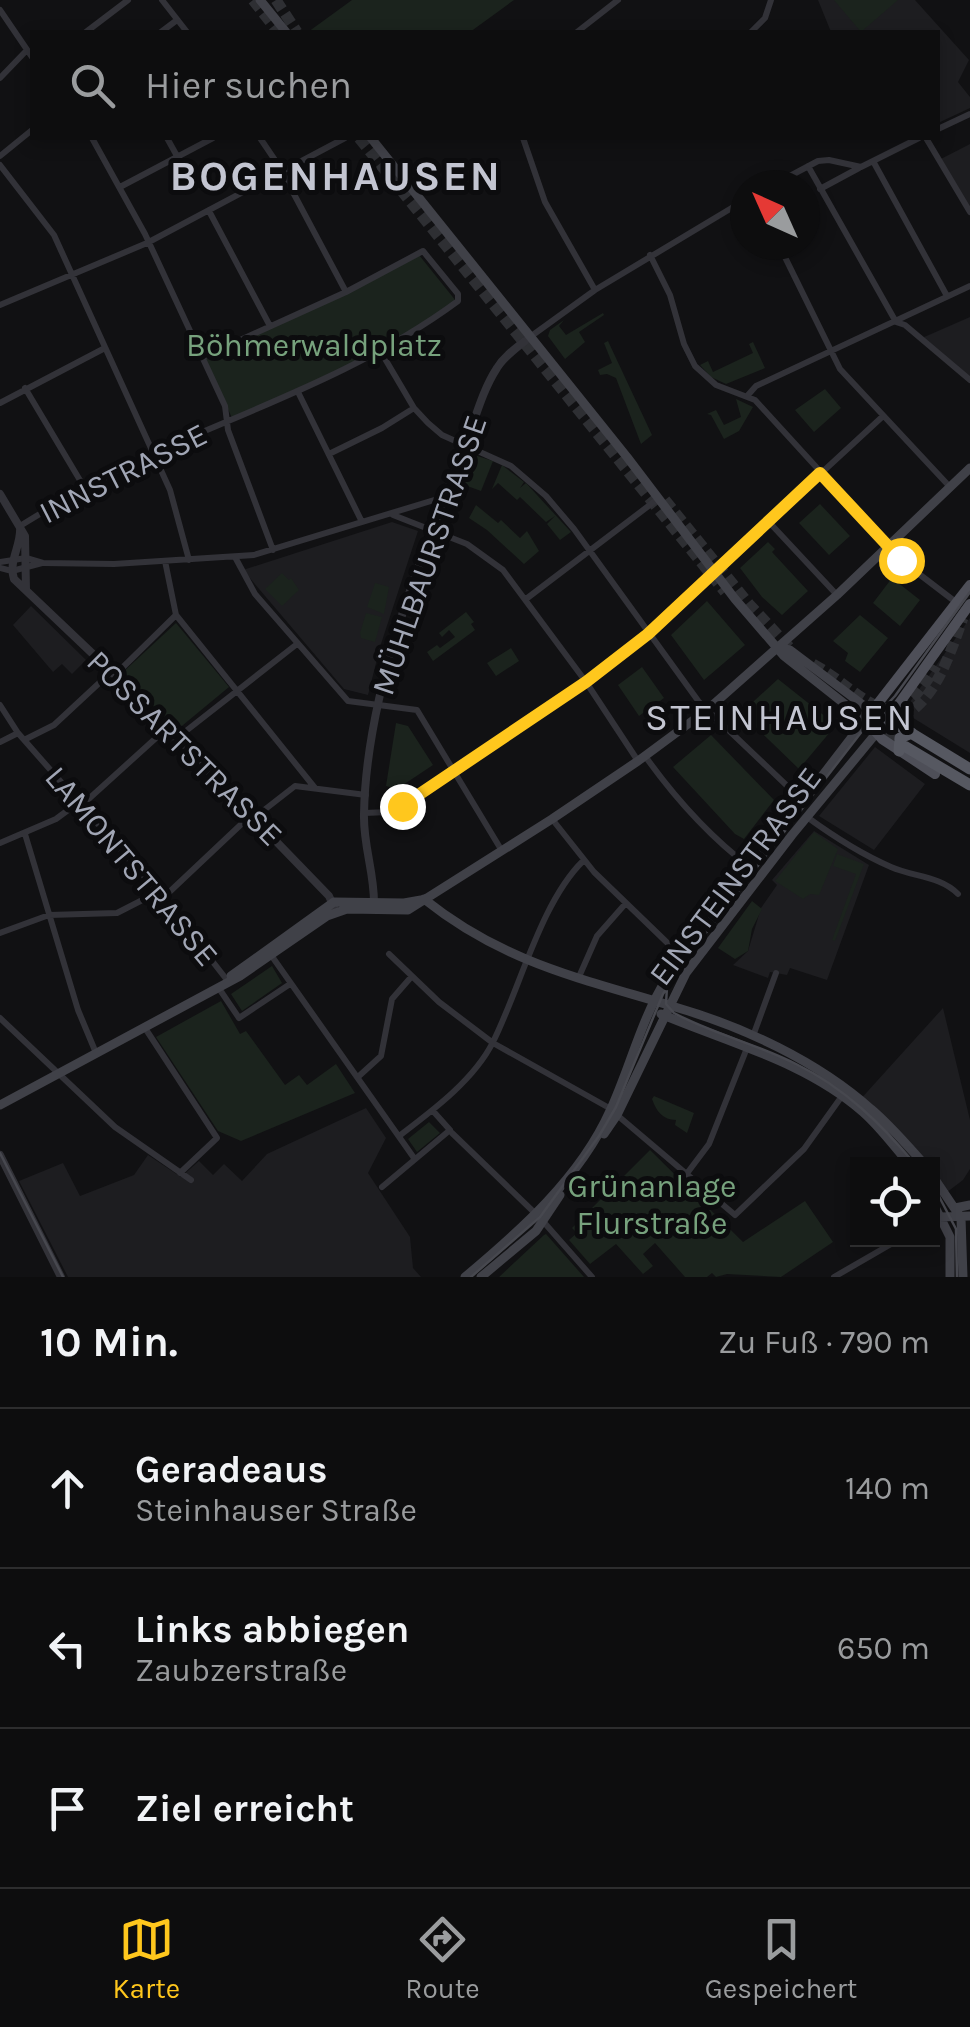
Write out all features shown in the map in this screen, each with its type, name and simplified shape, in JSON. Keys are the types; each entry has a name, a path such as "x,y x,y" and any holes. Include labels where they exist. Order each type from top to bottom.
{"highway":[{"path":"888,718 906,743 970,786"},
{"path":"906,743 970,769"},
{"path":"906,743 970,777"},
{"path":"934,774 970,794"}],"main road":[{"path":"260,0 284,30"},
{"path":"372,140 784,656 868,716 876,732 906,743 934,774"},
{"path":"0,1105 240,976 348,900 374,906 424,899 552,819 706,710 837,596 970,468"},
{"name":"EINSTEINSTRASSE","path":"614,1112 652,1006 682,957 970,586"},
{"name":"EINSTEINSTRASSE","path":"481,1277 528,1238 614,1112 697,958 888,718 970,604"},
{"path":"868,716 888,718"},
{"path":"424,899 478,936 527,961 752,1037 806,1063 858,1098 917,1157"},
{"path":"666,1010 796,1068 842,1096 871,1120 903,1157"},
{"path":"940,1194 950,1218 963,1277"},
{"path":"950,1218 970,1205"},
{"name":"EINSTEINSTRASSE","path":"464,1277 539,1217"},
{"path":"950,1218 950,1277"}],"street":[{"path":"89,30 128,0"},
{"path":"162,0 185,30"},
{"path":"580,30 618,0"},
{"path":"753,30 765,18 771,0"},
{"path":"0,10 30,54 0,78"},
{"path":"164,30 177,20"},
{"path":"940,128 970,114"},
{"path":"0,156 30,132"},
{"path":"96,140 225,406 227,422 274,550"},
{"path":"168,140 177,156"},
{"path":"120,187 208,140"},
{"path":"261,140 346,292"},
{"path":"0,305 147,242 341,140"},
{"path":"523,140 545,202 595,290"},
{"path":"915,140 820,188 896,322 970,380"},
{"path":"927,140 970,212"},
{"path":"801,170 829,160 860,167"},
{"path":"873,161 947,296"},
{"path":"0,165 54,235 170,490 189,560"},
{"path":"808,166 810,170"},
{"path":"530,336 595,290 730,209"},
{"path":"209,211 270,326"},
{"path":"203,358 346,292 423,251 458,294 458,302 382,352 227,422"},
{"path":"650,255 674,304 686,352 694,366 716,385 748,396 770,414 889,547 957,603"},
{"path":"786,260 847,379 950,487"},
{"path":"748,396 756,386 970,286"},
{"name":"MÜHLBAURSTRASSE","path":"374,906 364,813 377,704 432,530 494,371 530,336"},
{"path":"0,404 104,349"},
{"path":"382,352 414,408 442,434 498,458 532,482 566,519 706,710 803,802"},
{"path":"24,388 84,487"},
{"path":"298,392 362,522"},
{"path":"329,454 414,408"},
{"path":"364,813 389,812 402,806 586,682 648,634 882,417"},
{"name":"INNSTRASSE","path":"20,526 84,487 227,422"},
{"path":"0,494 26,542 26,590"},
{"path":"0,565 12,571 43,563 235,557 274,550 444,497"},
{"path":"526,599 659,498"},
{"path":"390,514 467,544 490,558 526,599 641,759 716,840 752,868"},
{"path":"768,521 837,596"},
{"path":"12,571 21,538 20,526"},
{"path":"235,557 248,586 348,701 417,710 502,850"},
{"path":"0,565 14,558 43,563"},
{"path":"165,561 176,614 316,788"},
{"name":"POSSARTSTRASSE","path":"12,571 14,579 253,816 334,908"},
{"path":"0,742 54,725 176,614"},
{"path":"177,738 297,644"},
{"name":"LAMONTSTRASSE","path":"0,705 21,736 160,895 222,983 239,1018 290,984"},
{"path":"0,843 81,804 167,728"},
{"path":"0,933 49,915 117,913 160,895 253,816 295,786 366,795"},
{"path":"807,817 866,855 910,875 947,884 958,894"},
{"path":"552,819 583,861 682,957"},
{"path":"25,834 78,1010 96,1054"},
{"path":"399,1136 433,1111 493,1043 568,878 583,861"},
{"path":"578,979 597,936 626,903"},
{"path":"269,952 414,1158"},
{"path":"389,954 493,1043 614,1112 735,1215 804,1148 842,1096"},
{"path":"752,1037 776,973"},
{"path":"359,1076 381,1056 392,998 412,976"},
{"path":"0,1018 116,1127 191,1180"},
{"path":"145,1028 217,1138 180,1173"},
{"path":"688,1172 708,1144 747,1048"},
{"path":"433,1111 539,1217 592,1277"},
{"path":"382,1188 414,1158 451,1132"},
{"path":"0,1156 61,1277"},
{"path":"834,1277 886,1247"}],"shaded area":[{"path":"818,0 915,0 969,60 958,82 970,97 970,108 940,122 940,30 830,30"},
{"path":"970,144 970,214 939,160"},
{"path":"970,317 970,377 922,338"},
{"path":"392,522 418,531 368,695 344,689 243,570"},
{"path":"31,606 86,660 72,674 62,664 53,672 13,625"},
{"path":"970,618 970,753 910,716 914,710 910,702"},
{"path":"875,747 925,784 874,850 819,816"},
{"path":"814,831 869,865 827,980 790,968 787,975 770,972 768,978 733,965 748,951 761,908 777,885 772,880"},
{"path":"943,1008 970,1120 970,1169 963,1180 940,1197 940,1157 910,1157 858,1102"},
{"path":"366,1108 386,1138 368,1173 410,1237 413,1268 421,1277 68,1277 19,1181 63,1163 80,1196 134,1175 148,1155 181,1177 199,1161 213,1175 224,1164 242,1181 267,1154"}],"green space":[{"path":"352,0 514,0 473,30 311,30"},
{"path":"834,0 898,0 863,30"},
{"name":"Böhmerwaldplatz","path":"419,255 456,301 380,351 232,418 205,358"},
{"path":"603,313 579,332 585,342 565,359 548,336 550,330 564,320 559,326 566,335"},
{"path":"608,341 652,435 641,444 616,378 600,375 598,370 612,363 604,343"},
{"path":"753,342 765,368 726,384 711,377 700,365 708,361 713,372 753,353 749,344"},
{"path":"825,389 841,408 814,432 795,410"},
{"path":"736,399 753,407 739,431 724,439 707,414 716,410 724,425 741,417"},
{"path":"471,454 493,461 481,491 459,483"},
{"path":"502,465 524,482 520,488 526,483 571,532 560,540 547,524 555,516 546,522 520,497 517,500 498,483 492,489"},
{"path":"820,504 850,536 829,555 799,523"},
{"path":"476,505 520,538 527,531 539,551 524,564 469,518"},
{"path":"768,542 775,549 772,552 808,591 782,615 740,568"},
{"path":"282,573 299,590 282,606 265,589"},
{"path":"892,578 920,600 900,626 873,603"},
{"path":"375,583 389,587 384,614 367,607"},
{"path":"707,601 745,645 704,680 671,635"},
{"path":"466,612 475,630 433,661 427,652 455,637 449,630 442,637 439,633"},
{"path":"366,613 382,617 375,642 361,638"},
{"path":"860,615 888,638 860,672 845,661 848,653 833,641"},
{"path":"176,623 229,687 177,730 121,674"},
{"path":"511,648 519,661 496,676 487,663"},
{"path":"642,667 664,698 639,716 618,685"},
{"path":"778,679 836,725 799,769 741,713"},
{"path":"396,723 408,726 433,765 397,789 386,786"},
{"path":"711,735 774,800 744,839 673,767"},
{"path":"814,832 838,849 819,895 810,894 803,899 775,881"},
{"path":"837,854 864,864 835,941 832,940 856,874 833,866"},
{"path":"752,901 762,909 752,929 748,951 735,959 718,948"},
{"path":"272,966 282,983 242,1011 231,994"},
{"path":"221,1001 240,1034 246,1031 285,1085 299,1075 307,1085 336,1064 355,1093 241,1141 218,1131 156,1037"},
{"path":"654,1096 694,1113 687,1133 675,1125 676,1120 661,1114"},
{"path":"429,1122 440,1133 417,1152 408,1139"},
{"name":"Grünanlage Flurstraße","path":"650,1150 743,1242 805,1201 833,1242 781,1277 716,1277 712,1273 707,1277 685,1277 655,1243 643,1254 653,1266 643,1274 616,1244 590,1264 569,1240 577,1233 572,1228"},
{"path":"544,1235 584,1277 499,1277"}],"tunnel":[{"path":"253,0 276,30"},
{"path":"276,0 296,30"},
{"path":"361,140 725,592"},
{"path":"665,500 749,604 792,650"},
{"path":"886,723 916,708 927,695 944,666 963,618"},
{"path":"813,664 864,699 891,708 905,704 936,666"},
{"path":"873,723 906,747"}],"tram line":[{"path":"471,1277 540,1217 616,1107 663,994 684,961 863,730 895,696 970,592"},
{"path":"667,987 666,1004 674,1013 814,1074 861,1108 909,1157"},
{"path":"0,1153 63,1277"},
{"path":"940,1198 956,1229 957,1277"}],"district":[{"name":"BOGENHAUSEN","path":"336,175"},
{"name":"STEINHAUSEN","path":"780,717"}],"route":[{"path":"402,806 586,682 648,634 820,473 901,560"}]}
